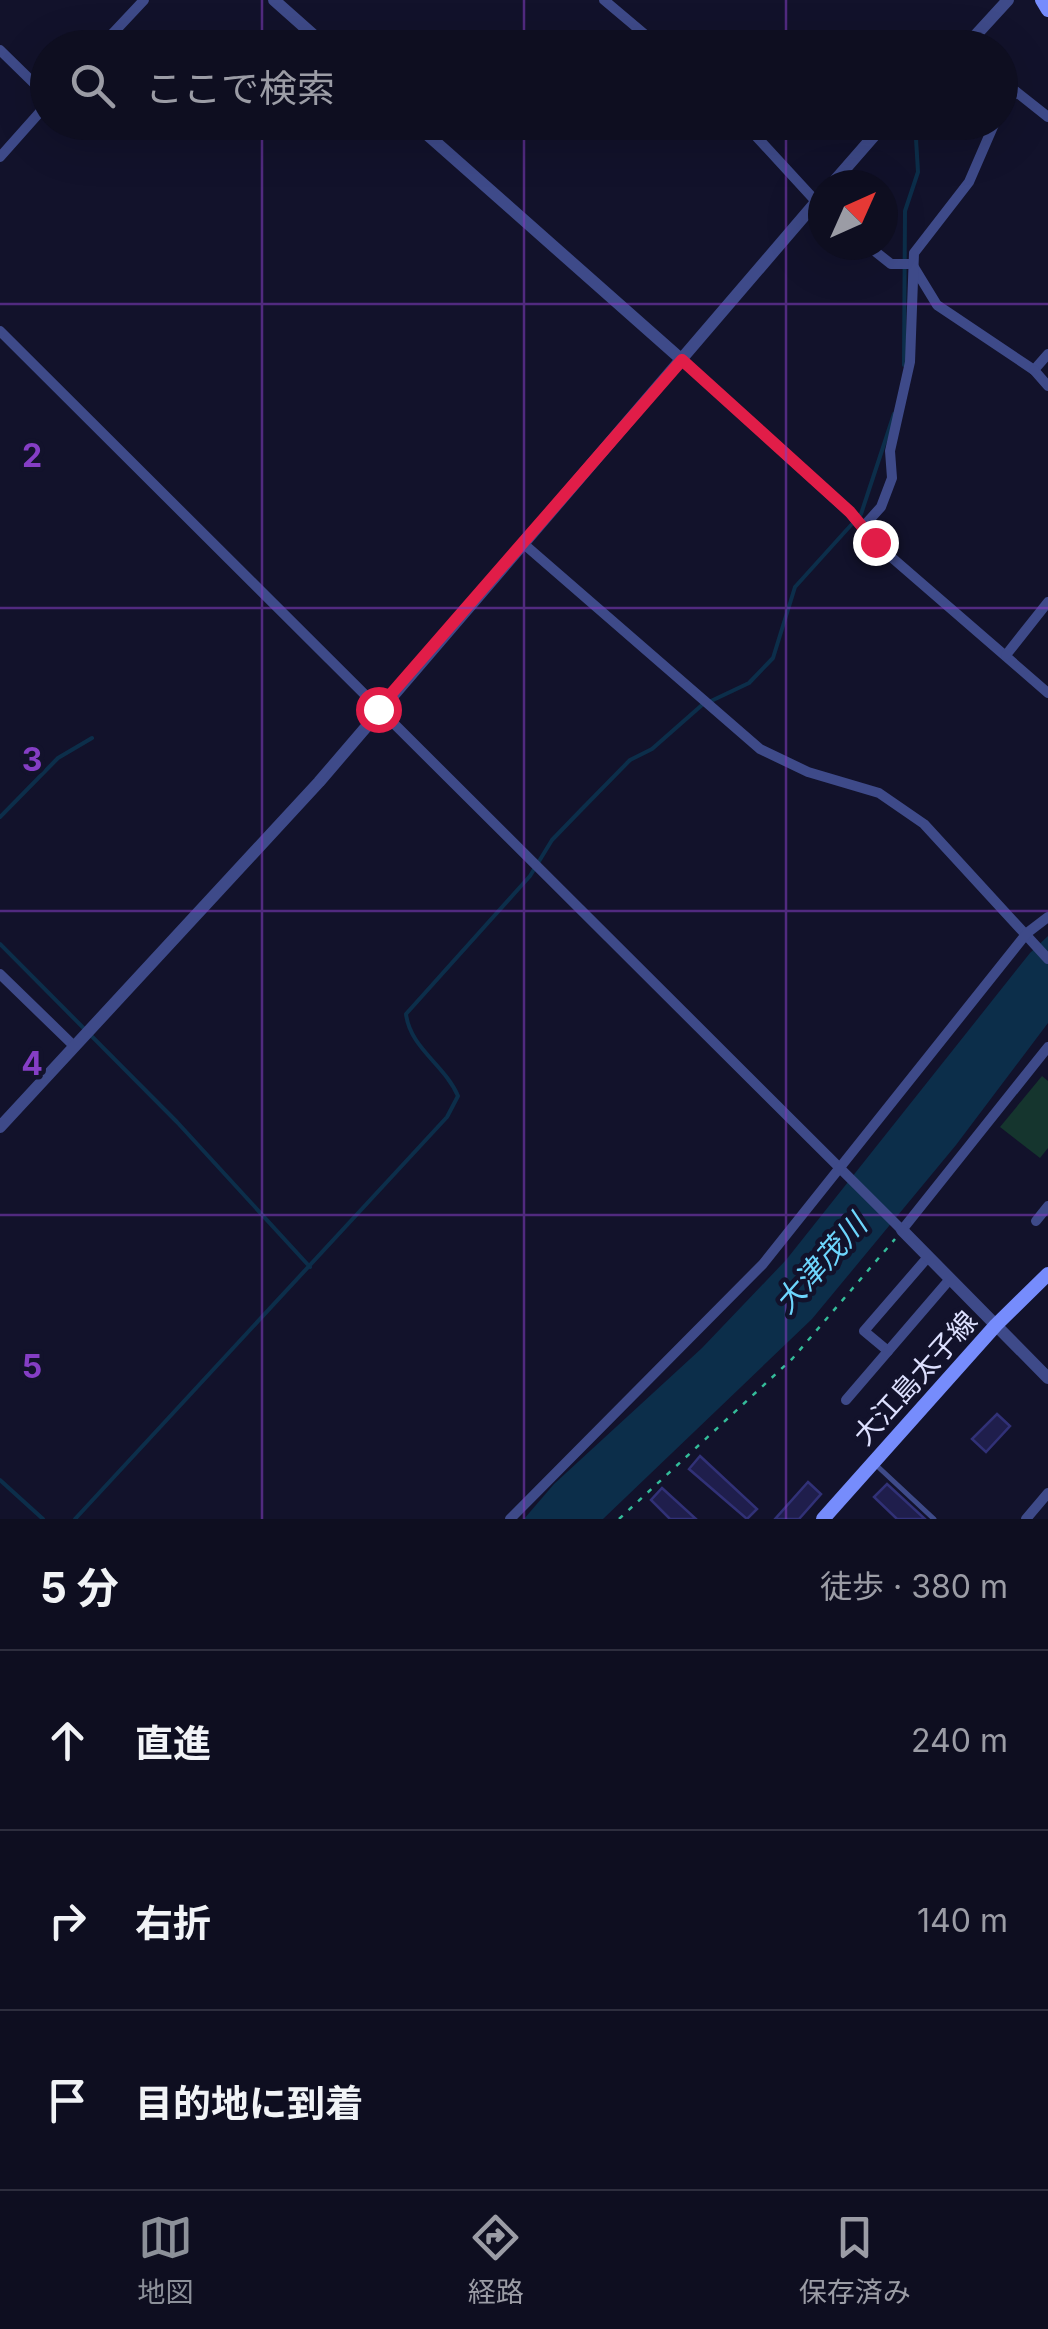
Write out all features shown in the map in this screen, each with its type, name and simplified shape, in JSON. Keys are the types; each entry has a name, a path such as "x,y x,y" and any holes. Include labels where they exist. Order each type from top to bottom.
{"main road":[{"path":"1042,0 1048,10"},
{"name":"大江島太子線","path":"823,1519 996,1325 1048,1274"}],"street":[{"path":"116,30 144,0"},
{"path":"274,0 308,30"},
{"path":"604,0 640,30"},
{"path":"980,30 1008,0"},
{"path":"0,50 30,81"},
{"path":"1018,94 1048,116"},
{"path":"0,158 30,122"},
{"path":"433,140 850,512 875,542 1048,693"},
{"path":"760,140 808,190"},
{"path":"843,170 870,140"},
{"path":"863,527 881,508 892,478 890,451 910,362 914,253 969,182 988,140"},
{"path":"0,1127 218,896 507,558 525,545 808,216"},
{"path":"887,260 892,264 912,264"},
{"path":"912,264 936,305 1034,370 1048,386"},
{"path":"2,338 1048,1378"},
{"path":"1034,370 1048,354"},
{"path":"525,545 760,750 808,772 880,793 924,824 1048,959"},
{"path":"1006,655 1048,602"},
{"path":"510,1519 689,1343 763,1264 1027,932 1048,917"},
{"path":"0,974 74,1046"},
{"path":"902,1230 1048,1046"},
{"path":"1036,1221 1048,1206"},
{"path":"888,1351 864,1330 928,1257"},
{"path":"846,1400 950,1279"},
{"path":"1026,1519 1048,1493"}],"lane":[{"path":"872,1462 934,1519"}],"path":[{"path":"619,1519 792,1358 902,1230"}],"green space":[{"path":"1042,1076 1048,1081 1048,1148 1040,1158 1000,1127"}],"water":[{"name":"大津茂川","path":"1048,936 1048,1023 956,1145 812,1319 603,1519 524,1519 554,1484 702,1348 786,1260 1030,953"}],"building":[{"path":"997,1414 1010,1426 986,1452 972,1439"},
{"path":"700,1456 757,1509 747,1519 689,1469"},
{"path":"808,1482 821,1494 799,1519 775,1519"},
{"path":"887,1484 925,1519 897,1519 874,1497"},
{"path":"662,1488 696,1519 670,1519 651,1500"}],"waterway":[{"path":"904,365 905,211 918,172 916,140"},
{"path":"711,701 749,683 773,658 795,587 861,514 894,414"},
{"path":"75,1519 447,1117 458,1096 414,1037 406,1014 530,876 552,840 630,760 652,749 702,705"},
{"path":"0,817 58,758 92,738"},
{"path":"0,944 177,1122 310,1267"},
{"path":"0,1480 43,1519"}],"route":[{"path":"378,709 507,558 525,545 682,360 850,512 875,542"}]}
